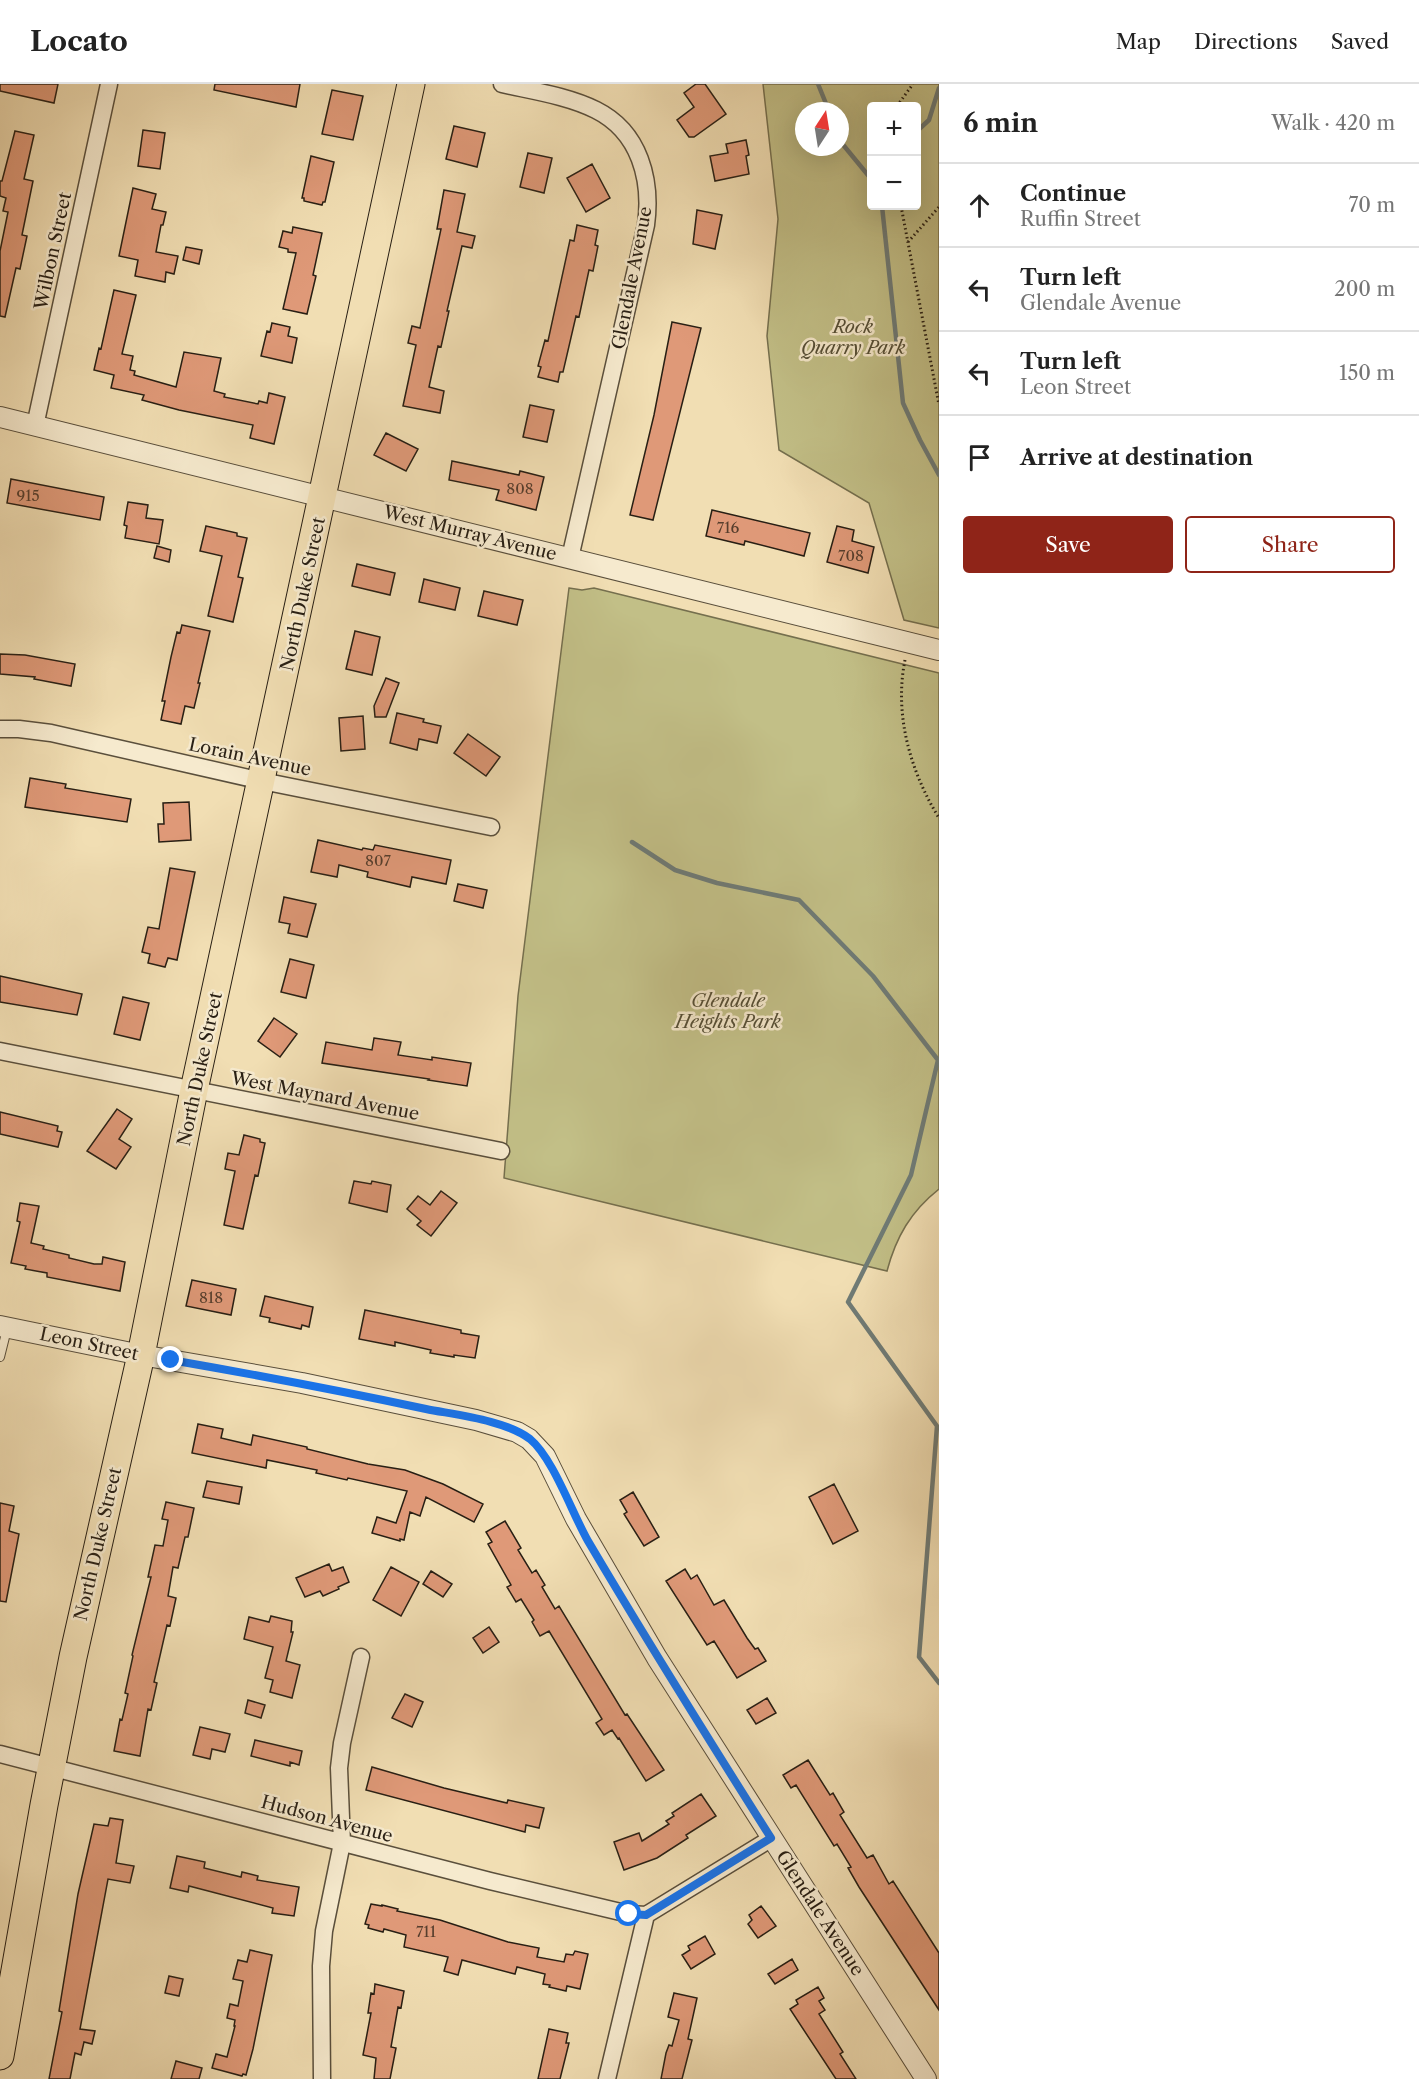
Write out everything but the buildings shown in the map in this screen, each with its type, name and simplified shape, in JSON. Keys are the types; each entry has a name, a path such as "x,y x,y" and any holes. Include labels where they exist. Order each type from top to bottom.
{"highway":[{"name":"North Duke Street","path":"0,2056 51,1767 73,1657 141,1355 194,1090 411,84"}],"street":[{"name":"Wilbon Street","path":"35,426 109,84"},
{"name":"Glendale Avenue","path":"502,84 576,102 607,116 620,127 633,144 646,176 648,210 646,225 570,558"},
{"name":"West Murray Avenue","path":"0,417 939,650"},
{"name":"Lorain Avenue","path":"0,729 51,733 262,781 491,827"},
{"name":"West Maynard Avenue","path":"0,1051 501,1151"},
{"name":"Leon Street","path":"3,1326 141,1355 302,1383 476,1419 510,1429 529,1439"},
{"name":"Glendale Avenue","path":"529,1439 545,1456 576,1519 657,1658 926,2079"},
{"path":"322,2079 321,1966 324,1931 342,1843 339,1768 342,1743 361,1657"},
{"name":"Hudson Avenue","path":"0,1754 490,1881 629,1914 646,1915"},
{"path":"607,2079 646,1915 771,1838"}],"lane":[{"path":"0,1357 3,1326"}],"path":[{"path":"900,102 912,84"},
{"path":"908,242 939,207"},
{"path":"902,210 939,405"},
{"path":"906,658 900,699 902,724 921,782 939,818"}],"green space":[{"name":"Rock Quarry Park","path":"763,84 939,84 939,628 904,620 869,503 779,450 767,336 778,219"},
{"name":"Glendale Heights Park","path":"569,588 582,590 594,588 939,673 939,1189 920,1206 906,1225 887,1271 504,1178 518,996"}],"waterway":[{"path":"818,84 825,102"},
{"path":"921,127 929,120 939,88"},
{"path":"849,152 867,174"},
{"path":"882,210 903,403 939,475"},
{"path":"632,842 675,870 717,883 799,900 873,976 938,1060 911,1175 848,1302 937,1426 919,1657 939,1683"}],"route":[{"path":"171,1360 302,1383 476,1419 517,1432 529,1439 545,1456 576,1519 657,1658 771,1838 646,1915 629,1914"}]}
